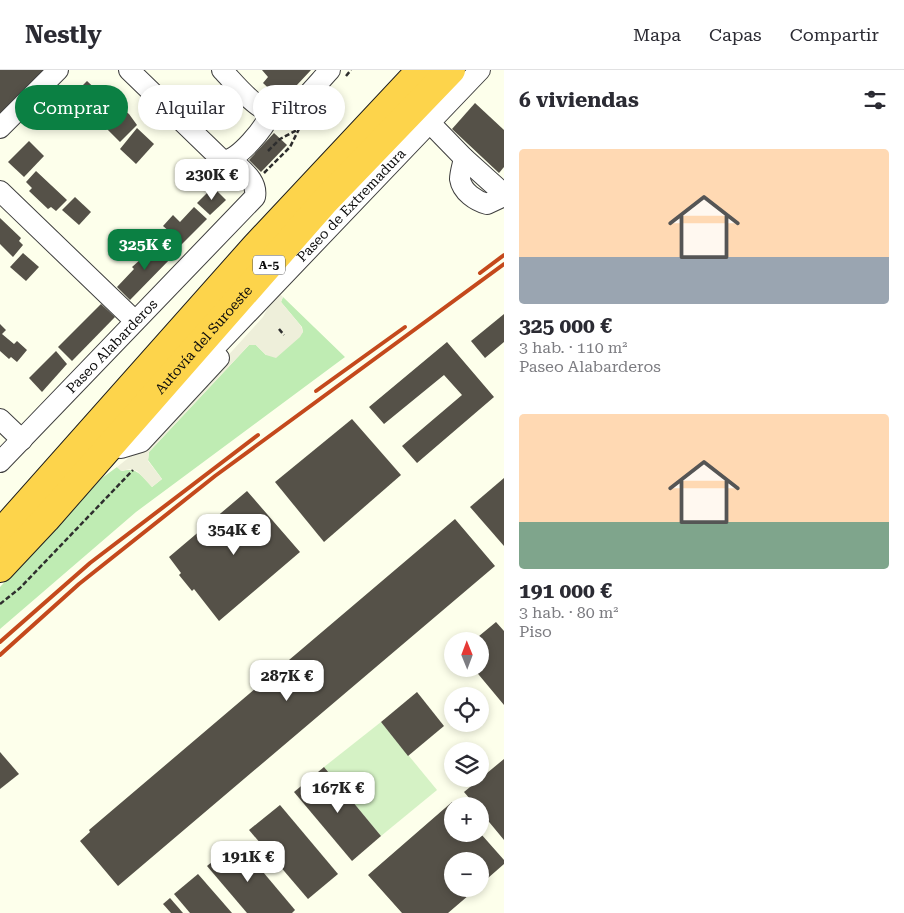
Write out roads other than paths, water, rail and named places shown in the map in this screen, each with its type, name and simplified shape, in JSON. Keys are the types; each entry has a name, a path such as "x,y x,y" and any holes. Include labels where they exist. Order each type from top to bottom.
{"highway":[{"path":"256,246 264,223 399,70"},
{"name":"Autovía del Suroeste","path":"0,534 256,246 421,70"},
{"name":"Autovía del Suroeste","path":"0,568 94,466 326,201 451,70"}],"street":[{"path":"0,128 58,70"},
{"path":"129,70 223,161 232,160 260,130"},
{"path":"222,70 253,102"},
{"path":"316,85 330,70"},
{"name":"Paseo de Extremadura","path":"94,466 121,448 480,70"},
{"path":"429,122 504,195"},
{"name":"Paseo Alabarderos","path":"0,462 255,197 256,190 254,184 232,160"},
{"path":"0,191 135,321"},
{"path":"0,419 22,440"}],"railway":[{"path":"480,273 504,255"},
{"path":"0,655 79,584 215,476 504,264"},
{"path":"316,391 405,327"},
{"path":"0,642 90,563 258,435"}]}
